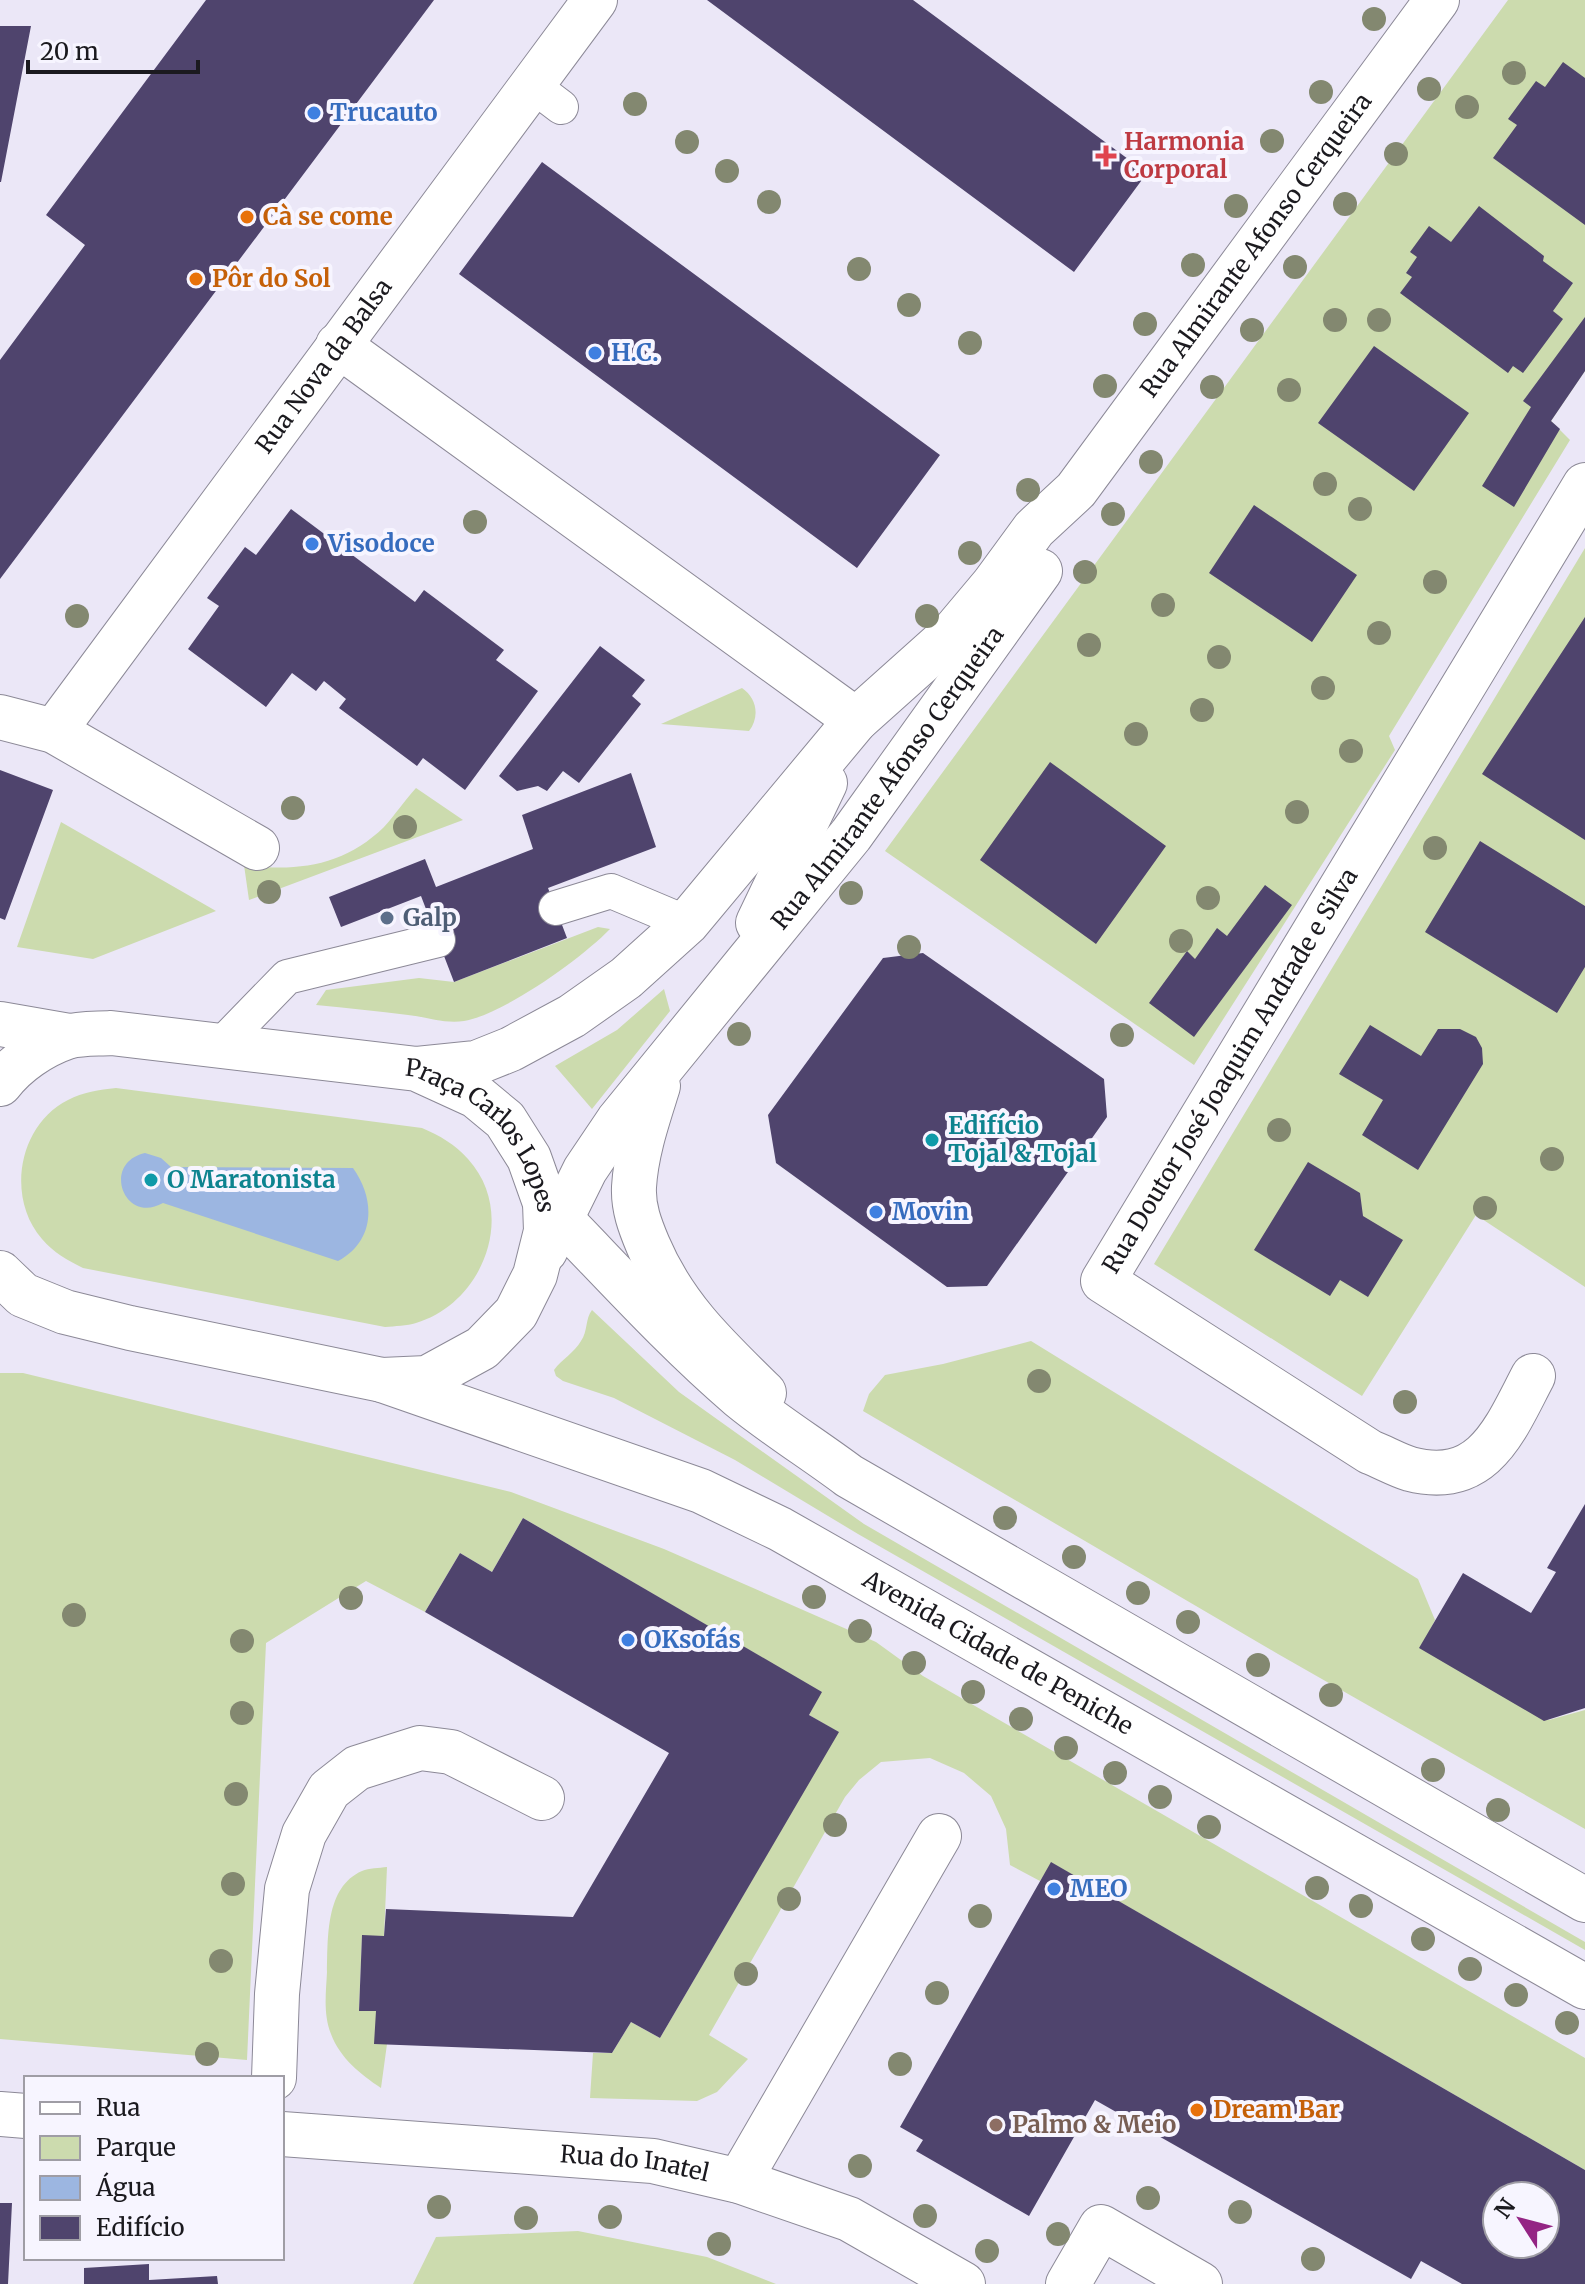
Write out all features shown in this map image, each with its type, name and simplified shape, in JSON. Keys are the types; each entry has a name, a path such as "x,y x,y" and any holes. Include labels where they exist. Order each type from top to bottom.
{"main road":[{"name":"Rua Nova da Balsa","path":"54,731 338,345 546,96 595,0"},
{"name":"Rua Almirante Afonso Cerqueira","path":"417,1069 476,1063 511,1049 560,1023 626,978 687,923 856,720 951,635 1034,529 1076,490 1437,0"},
{"path":"338,345 856,720"},
{"name":"Rua Doutor José Joaquim Andrade e Silva","path":"1533,1376 1498,1441 1484,1456 1465,1468 1438,1473 1408,1469 1370,1452 1103,1281 1585,485"},
{"name":"Rua Almirante Afonso Cerqueira","path":"553,1210 618,1121 851,835 1060,545 1076,490"},
{"path":"0,717 54,731 257,848"},
{"name":"Rua Almirante Afonso Cerqueira","path":"735,976 856,720"},
{"path":"0,1024 69,1036"},
{"name":"Praça Carlos Lopes","path":"0,1084 35,1052 69,1036 111,1033 417,1069 476,1096 505,1120 529,1158 553,1210 535,1275 516,1313 482,1348 427,1378 382,1380 130,1328 69,1313 23,1295 0,1273"},
{"path":"666,1061 641,1139 634,1186 636,1217 653,1257 669,1289 699,1328 849,1476"},
{"path":"553,1210 719,1379 849,1476 1585,1900"},
{"path":"0,1315 69,1313"},
{"name":"Avenida Cidade de Peniche","path":"382,1380 701,1491 780,1529 1585,1987"},
{"path":"274,2076 277,1994 287,1889 304,1834 329,1790 357,1768 420,1748 451,1752 542,1798"},
{"path":"739,2181 939,1836"},
{"path":"0,2114 24,2116"},
{"name":"Rua do Inatel","path":"284,2134 653,2161 739,2181 849,2219 963,2284"},
{"path":"1068,2284 1101,2227 1200,2284"}],"lane":[{"path":"556,908 611,891 687,923"},
{"path":"219,1047 287,977 438,940"}],"green space":[{"path":"1508,0 1585,0 1585,371 1551,421 1570,440 1389,736 1395,750 1194,1065 885,851"},
{"path":"1585,548 1585,1287 1476,1215 1362,1396 1154,1264"},
{"path":"742,688 754,702 756,714 749,731 661,724"},
{"path":"416,788 463,820 249,900 244,865 283,868 336,858 369,840 384,827"},
{"path":"61,822 216,911 93,959 17,947"},
{"path":"598,927 610,929 562,969 500,1008 464,1021 316,1005 326,990 419,978 454,982"},
{"path":"664,989 670,1011 592,1109 555,1066 617,1030"},
{"path":"116,1088 422,1128 435,1134 468,1159 483,1181 490,1205 491,1230 486,1254 475,1277 459,1297 440,1312 412,1324 385,1327 77,1265 51,1248 31,1222 21,1184 23,1164 28,1144 51,1111 79,1095"},
{"path":"592,1310 679,1392 864,1524 1585,1942 1585,1950 858,1534 735,1460 614,1398 563,1381 554,1370 581,1341"},
{"path":"1031,1341 1418,1579 1435,1620 1425,1640 1549,1720 1585,1710 1585,1829 863,1411 869,1394 885,1375 943,1364"},
{"path":"0,1373 23,1373 511,1492 664,1549 876,1642 923,1676 1585,2058 1585,2170 1052,1863 1040,1881 1010,1865 1006,1829 991,1796 964,1773 930,1758 881,1762 859,1780 845,1797 709,2035 748,2059 717,2092 697,2101 590,2098 593,2053 612,2053 631,2022 660,2038 838,1732 809,1715 821,1692 523,1518 492,1572 460,1553 425,1612 366,1581 266,1643 247,2060 0,2039"},
{"path":"387,1867 384,1936 362,1936 359,2010 376,2011 387,2044 381,2088 352,2065 335,2043 327,2019 326,1996 329,1930 335,1901 350,1879 365,1870"},
{"path":"578,2231 707,2257 776,2284 413,2284 436,2237"}],"water":[{"path":"145,1153 161,1158 171,1167 353,1168 366,1193 368,1219 365,1231 350,1253 338,1261 163,1203 149,1208 138,1206 123,1190 121,1179 124,1168 132,1159"}],"building":[{"path":"206,0 434,0 0,579 0,360 85,245 46,215"},
{"path":"707,0 913,0 1147,173 1074,272"},
{"path":"0,26 31,26 1,182 0,182"},
{"path":"1563,62 1585,78 1585,225 1493,158 1517,125 1508,119 1536,81 1545,87"},
{"path":"542,162 940,455 857,568 459,274"},
{"path":"1479,206 1544,256 1543,261 1573,283 1553,311 1563,319 1523,373 1513,366 1508,373 1400,293 1412,277 1406,273 1417,257 1410,252 1429,226 1451,242"},
{"path":"1585,317 1585,371 1551,421 1560,429 1514,507 1482,486 1531,407 1523,401"},
{"path":"1374,346 1469,413 1414,491 1318,423"},
{"path":"1254,505 1357,575 1312,642 1209,573"},
{"path":"291,509 415,602 424,590 504,650 496,660 538,691 465,790 423,758 417,766 339,708 346,699 324,681 316,691 292,673 266,707 188,649 219,606 207,598 245,547 256,555"},
{"path":"1585,617 1585,840 1482,774"},
{"path":"600,646 645,680 632,696 641,704 579,783 563,771 547,791 538,786 517,791 499,776"},
{"path":"1050,762 1166,846 1096,944 980,860"},
{"path":"0,770 53,790 5,920 0,918"},
{"path":"631,773 656,847 548,888 567,938 454,982 421,896 341,927 329,897 425,859 436,887 533,849 522,815"},
{"path":"1480,841 1585,906 1585,967 1557,1013 1425,932"},
{"path":"1265,885 1292,905 1194,1037 1149,1003 1187,951 1195,959 1217,928 1227,936"},
{"name":"Edifício Tojal & Tojal","path":"923,953 1104,1079 1107,1117 987,1286 947,1287 776,1163 768,1115 883,958"},
{"path":"1370,1025 1421,1056 1438,1029 1460,1029 1476,1037 1482,1048 1483,1064 1418,1170 1362,1135 1383,1100 1339,1074"},
{"path":"1308,1162 1360,1193 1363,1216 1403,1240 1368,1297 1340,1280 1330,1296 1254,1250"},
{"path":"1585,1504 1585,1708 1544,1721 1419,1648 1463,1573 1531,1613 1556,1572 1547,1568"},
{"path":"523,1518 822,1692 809,1715 839,1732 660,2038 631,2022 612,2053 374,2044 376,2011 359,2011 362,1935 384,1936 386,1909 573,1917 669,1753 425,1612 460,1553 492,1572"},
{"path":"1051,1862 1585,2170 1585,2284 1462,2284 1421,2261 1411,2279 1095,2100 1029,2216 916,2151 923,2140 900,2127"},
{"path":"0,2203 12,2203 8,2284 0,2284"},
{"path":"149,2264 149,2280 217,2276 218,2284 84,2284 84,2268"}],"place":[{"name":"Trucauto","path":"314,113"},
{"name":"Harmonia Corporal","path":"1106,156"},
{"name":"Cà se come","path":"247,217"},
{"name":"Pôr do Sol","path":"196,279"},
{"name":"H.C.","path":"595,353"},
{"name":"Visodoce","path":"312,544"},
{"name":"Galp","path":"387,918"},
{"name":"Edifício Tojal & Tojal","path":"932,1140"},
{"name":"O Maratonista","path":"151,1180"},
{"name":"Movin","path":"876,1212"},
{"name":"OKsofás","path":"628,1640"},
{"name":"MEO","path":"1054,1889"},
{"name":"Dream Bar","path":"1197,2110"},
{"name":"Palmo & Meio","path":"996,2125"}]}
